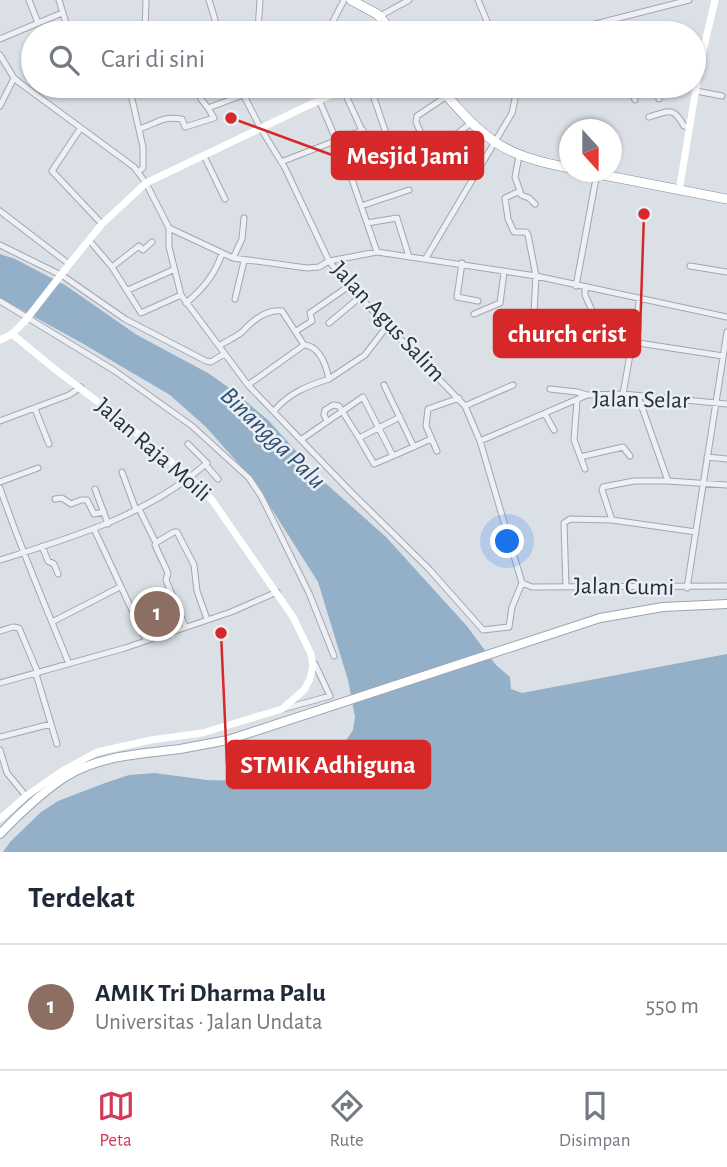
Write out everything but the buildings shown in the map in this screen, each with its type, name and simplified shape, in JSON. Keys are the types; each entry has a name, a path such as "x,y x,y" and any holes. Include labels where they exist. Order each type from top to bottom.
{"highway":[{"path":"351,0 363,5 384,21"},
{"path":"452,98 471,122 519,156 559,164"},
{"path":"453,98 495,140 519,151 559,163"},
{"path":"622,175 727,194"},
{"path":"622,178 727,199"}],"main road":[{"path":"0,834 31,803 66,776 86,767 128,754 181,749 228,740 600,618 663,607 727,604"}],"street":[{"path":"29,0 37,21"},
{"path":"59,0 65,21"},
{"path":"145,21 146,0"},
{"path":"209,0 215,21"},
{"path":"259,21 260,0"},
{"path":"335,21 344,0"},
{"path":"380,16 409,0"},
{"path":"478,0 487,21"},
{"path":"607,21 689,0"},
{"path":"706,34 715,0"},
{"path":"43,21 62,13"},
{"path":"0,39 21,30"},
{"path":"1,58 14,78 21,83"},
{"path":"0,106 14,78"},
{"path":"706,93 722,96"},
{"path":"40,98 138,172 169,229 173,270 181,295 224,354 248,385 429,569 484,630 509,627 512,607 522,583"},
{"path":"132,98 144,156 143,167 138,172"},
{"path":"139,129 155,124 160,119 174,117 182,119 185,127 206,122 214,117 201,98"},
{"path":"208,108 235,98"},
{"name":"Jalan Agus Salim","path":"245,98 281,162 329,261 349,286 465,406 480,441 522,583"},
{"path":"319,98 350,172 377,252"},
{"path":"0,340 12,334 25,321 102,224 146,183 326,98"},
{"path":"350,98 377,163"},
{"path":"374,98 394,157"},
{"path":"438,98 417,116 416,122 438,175 483,160"},
{"path":"426,258 515,106 514,98"},
{"path":"680,185 695,98"},
{"path":"649,117 665,112 675,113 679,115 684,126 689,127"},
{"path":"450,139 471,122"},
{"path":"80,129 52,169 102,224"},
{"path":"281,162 363,130"},
{"path":"350,172 426,145"},
{"path":"204,156 225,199"},
{"path":"519,156 514,174 521,195 535,204"},
{"path":"576,286 592,182"},
{"path":"361,206 409,190"},
{"path":"520,191 505,198 507,214 515,233 526,232 528,235 536,276 534,312"},
{"path":"0,211 70,263"},
{"path":"235,299 244,218"},
{"path":"367,223 397,218 409,257"},
{"path":"169,229 238,259 307,268 377,252 536,276 727,317"},
{"path":"89,240 112,267 143,314 181,295"},
{"path":"112,267 139,246 144,250 152,242"},
{"path":"0,245 63,276 125,320 209,362 224,354"},
{"path":"186,303 199,292 216,269 222,253"},
{"path":"462,263 457,297 478,301"},
{"path":"690,266 727,272"},
{"path":"128,290 173,270"},
{"path":"474,314 500,303 504,272"},
{"path":"296,331 312,321 310,313 349,286"},
{"path":"585,287 585,295 594,316 617,325"},
{"path":"329,323 360,297"},
{"path":"623,394 639,298"},
{"path":"0,302 115,371 192,426 249,478 261,496 309,593 334,656"},
{"path":"219,346 241,332 250,322 278,310 282,311 304,345"},
{"path":"274,411 289,396 329,379 365,355 388,325"},
{"path":"687,588 727,332"},
{"name":"Jalan Raja Moili","path":"12,334 190,478 219,509 293,617 313,661"},
{"path":"632,342 723,356"},
{"path":"248,385 304,345 314,349 323,362 329,379"},
{"path":"384,385 414,447"},
{"path":"465,406 513,385"},
{"path":"0,421 69,395 80,387"},
{"path":"550,389 587,395"},
{"name":"Jalan Selar","path":"480,441 587,395 623,394 727,404"},
{"path":"638,396 668,481"},
{"path":"302,439 364,397 393,456"},
{"path":"437,451 426,424 428,409 459,398"},
{"path":"577,401 573,435 585,469"},
{"path":"327,421 323,414 327,408 338,405 374,464 431,439"},
{"path":"35,409 49,444"},
{"path":"545,414 554,430"},
{"path":"359,439 400,417"},
{"path":"188,443 218,479"},
{"path":"580,457 623,447 630,456"},
{"path":"707,457 727,459"},
{"path":"0,560 108,524 138,510 190,478 205,464"},
{"path":"0,482 38,468"},
{"path":"122,472 156,543 168,573 166,580 185,626"},
{"path":"612,520 603,487 634,481 727,485"},
{"path":"0,488 3,503 69,664"},
{"path":"94,489 108,524"},
{"path":"55,499 62,498 71,504 87,500 94,514 104,512"},
{"path":"566,586 564,523 570,519 612,520 696,532"},
{"path":"94,529 146,640"},
{"path":"156,543 174,532 180,536 194,565 197,592 207,619"},
{"path":"42,546 48,561 54,564 58,574"},
{"name":"Jalan Cumi","path":"522,583 532,587 727,586"},
{"path":"52,622 120,587"},
{"path":"0,683 146,640 245,607 277,592"},
{"path":"0,631 19,628 37,673 57,744"},
{"path":"282,709 304,690 313,671 313,661"},
{"path":"0,819 26,796 62,771 97,752 151,740 202,733 330,696 313,661"},
{"path":"0,737 51,724"},
{"path":"0,750 2,766 26,796"}],"water":[{"name":"Binangga Palu","path":"0,254 65,285 137,335 208,373 235,392 269,421 323,481 386,537 466,625 496,665 510,677 511,689 522,693 727,654 727,852 3,852 41,812 58,801 129,775 155,773 240,781 265,776 303,765 341,748 353,730 355,717 348,680 318,582 254,481 206,427 170,395 0,298"}],"place":[{"name":"Mesjid Jami","path":"231,118"},
{"name":"church crist","path":"644,214"},
{"name":"AMIK Tri Dharma Palu","path":"157,614"},
{"name":"STMIK Adhiguna","path":"221,633"}]}
